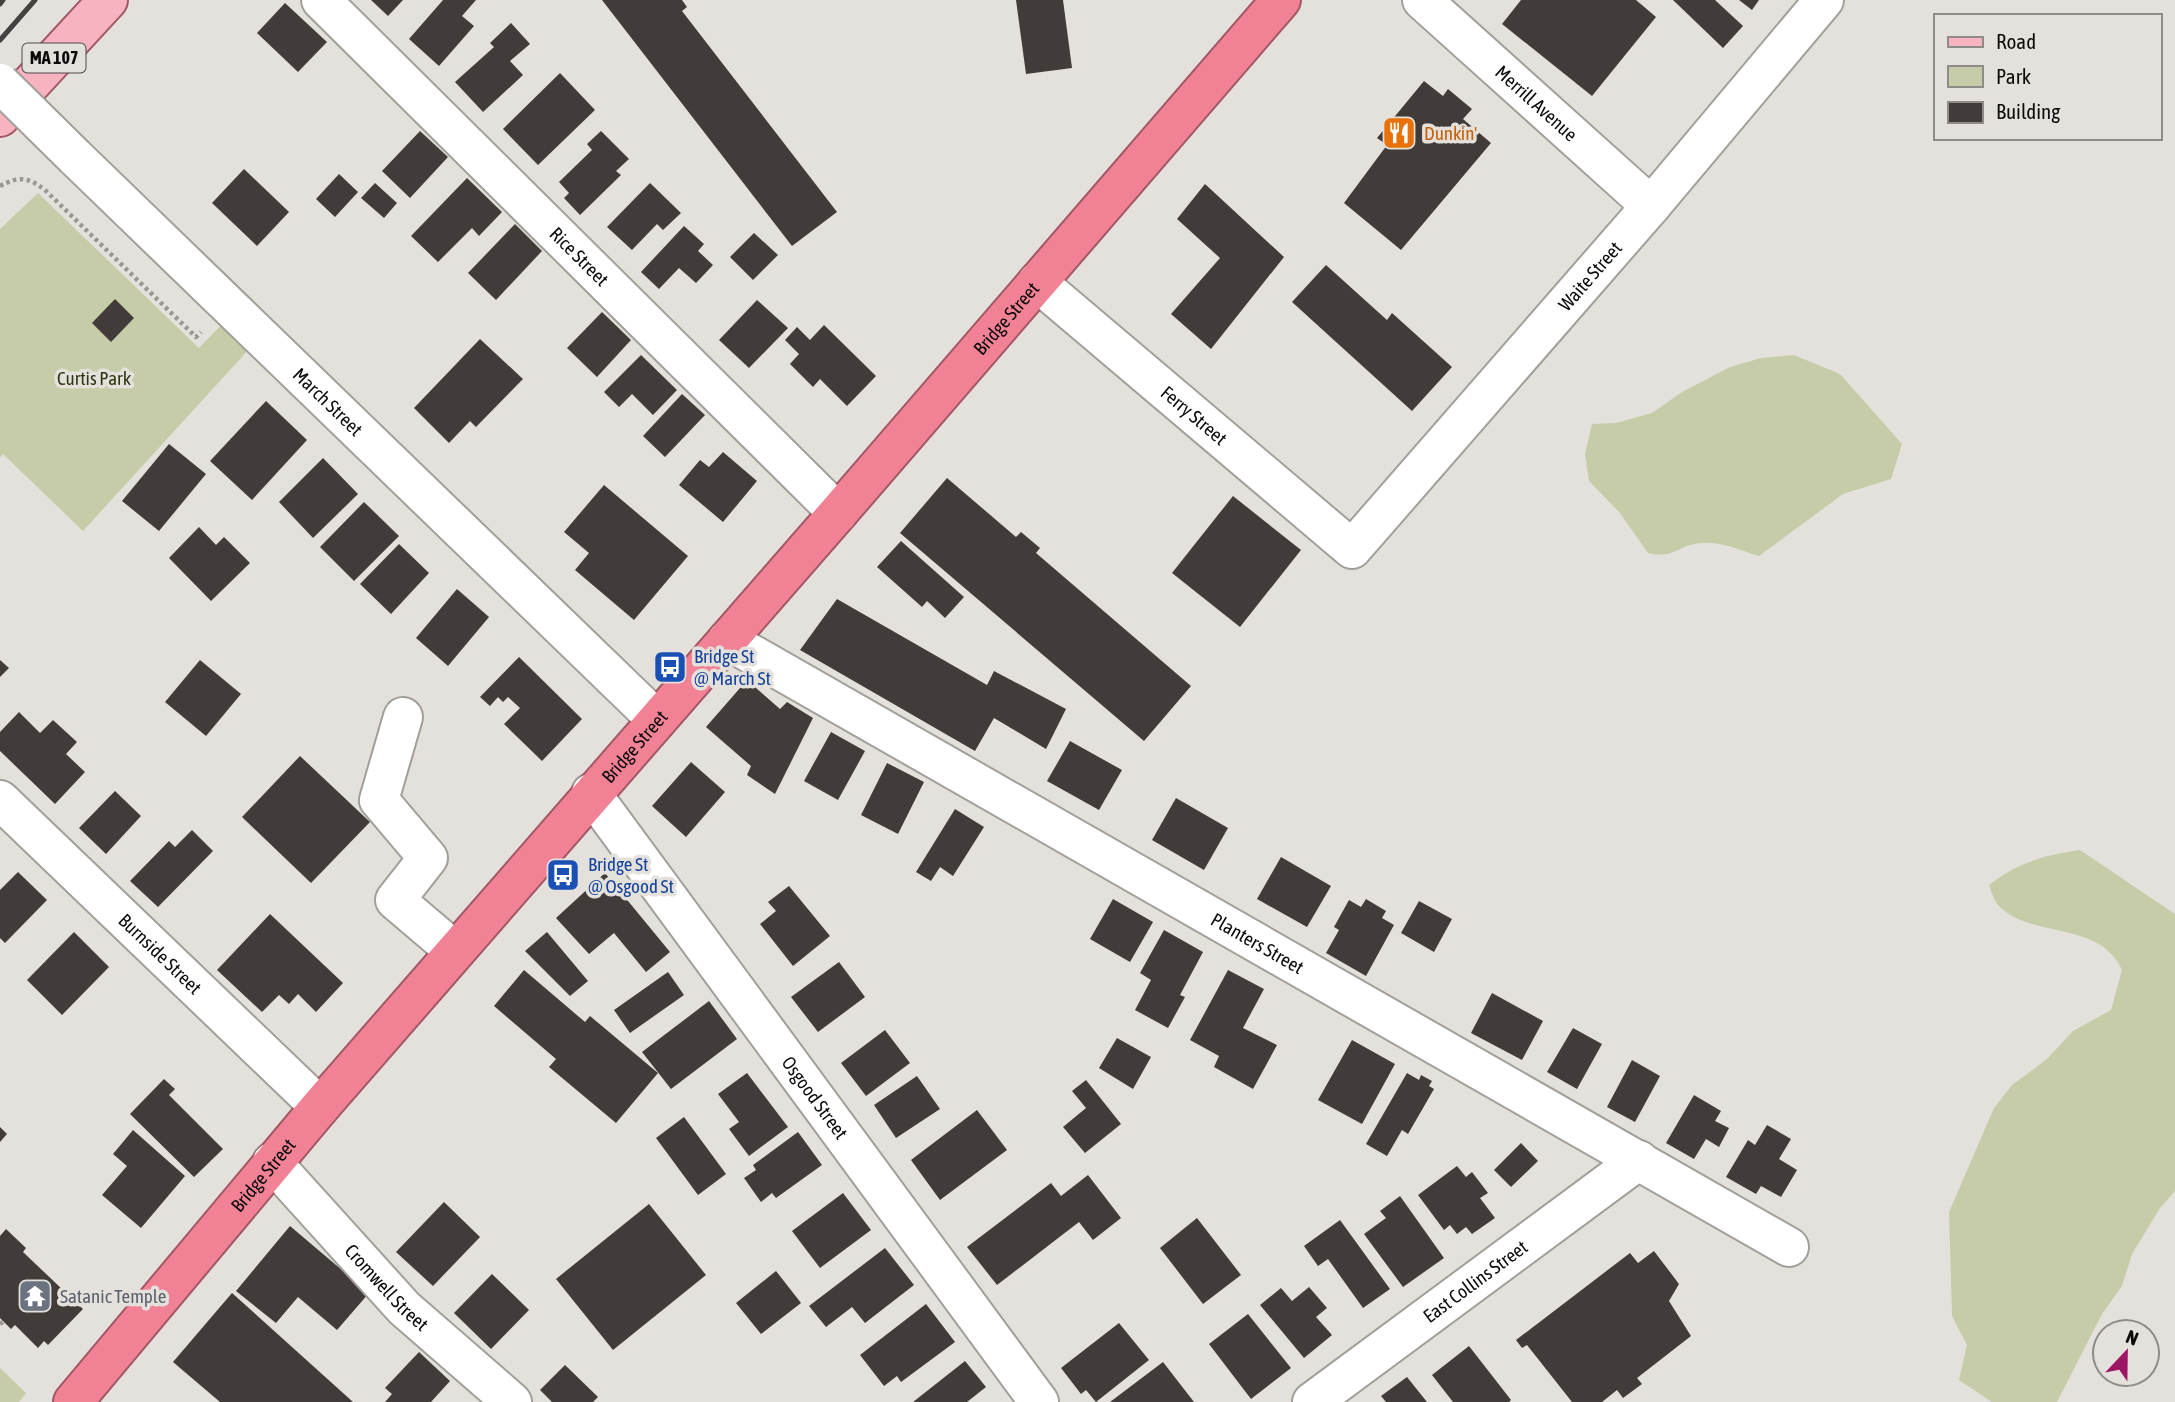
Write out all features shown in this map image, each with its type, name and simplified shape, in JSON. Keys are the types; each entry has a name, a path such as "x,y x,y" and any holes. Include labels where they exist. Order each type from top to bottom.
{"highway":[{"name":"Bridge Street","path":"73,1402 272,1162 1281,0"}],"main road":[{"name":"MA 107","path":"0,117 108,0"}],"street":[{"name":"Rice Street","path":"321,0 838,513"},
{"name":"Merrill Avenue","path":"1422,0 1651,206"},
{"name":"Waite Street","path":"1352,548 1651,206 1824,0"},
{"name":"March Street","path":"0,83 656,719"},
{"name":"Ferry Street","path":"1037,282 1352,548"},
{"name":"Planters Street","path":"727,640 1789,1247"},
{"path":"403,717 379,800 428,858 396,900 455,951"},
{"name":"Osgood Street","path":"591,793 1039,1402"},
{"name":"Burnside Street","path":"0,800 320,1107"},
{"name":"East Collins Street","path":"1312,1402 1639,1160"},
{"name":"Cromwell Street","path":"272,1162 404,1308 512,1402"}],"path":[{"path":"0,186 15,177 30,178 196,337 227,304"}],"green space":[{"name":"Curtis Park","path":"38,193 199,348 235,311 260,337 83,531 3,454 0,457 0,229"},
{"path":"1794,355 1840,374 1902,444 1891,479 1843,494 1759,556 1715,543 1700,543 1664,554 1648,553 1620,513 1589,481 1585,454 1592,424 1616,423 1652,413 1682,392 1730,367 1761,358"},
{"path":"2080,850 2175,914 2175,1191 2160,1208 2132,1254 2122,1286 2100,1318 2091,1318 2091,1336 2057,1402 1992,1402 1959,1380 1967,1345 1952,1316 1949,1212 1994,1108 2012,1085 2047,1059 2073,1031 2111,1010 2122,970 2111,954 2098,943 2028,923 2012,916 1998,905 1989,885 2010,871 2055,854"},
{"path":"0,1368 26,1393 19,1402 0,1402"}],"building":[{"path":"371,0 403,0 388,16"},
{"path":"443,0 476,0 462,16 474,26 439,66 409,39"},
{"path":"602,0 682,0 687,7 682,11 837,212 792,246"},
{"path":"1016,0 1063,0 1072,68 1026,74"},
{"path":"1521,0 1636,0 1656,17 1592,96 1502,24"},
{"path":"1673,0 1715,0 1743,26 1723,48"},
{"path":"1739,0 1759,0 1752,10"},
{"path":"285,3 327,42 298,72 257,33"},
{"path":"511,23 530,44 510,61 523,75 483,112 455,82 494,47 490,43"},
{"path":"560,73 595,110 538,165 503,129"},
{"path":"1424,81 1443,96 1448,89 1472,109 1463,119 1491,143 1401,250 1344,203 1387,145 1377,138"},
{"path":"420,131 448,157 410,198 382,171"},
{"path":"601,131 629,159 616,171 621,175 580,215 564,198 569,193 559,182 592,150 587,144"},
{"path":"244,169 289,212 257,246 212,203"},
{"path":"339,174 358,192 335,217 316,199"},
{"path":"467,178 502,212 479,236 472,228 438,262 411,236"},
{"path":"375,183 397,203 384,218 361,198"},
{"path":"650,183 681,213 663,230 657,224 632,250 607,227"},
{"path":"1205,184 1284,257 1211,349 1171,314 1220,258 1177,219"},
{"path":"515,224 542,251 496,300 468,273"},
{"path":"684,226 704,244 698,251 713,265 696,283 679,268 659,289 641,272"},
{"path":"754,233 778,255 753,280 730,257"},
{"path":"1326,265 1387,320 1392,313 1452,367 1412,411 1292,302"},
{"path":"115,299 134,318 111,342 92,323"},
{"path":"757,300 788,328 749,368 719,340"},
{"path":"602,312 631,340 597,377 567,348"},
{"path":"824,325 876,376 847,406 820,379 813,387 790,364 799,354 785,340 797,327 810,340"},
{"path":"480,339 523,379 476,427 470,421 449,443 414,408"},
{"path":"641,355 677,390 653,415 632,394 619,407 604,392"},
{"path":"682,394 705,415 665,457 643,436"},
{"path":"266,401 307,440 252,500 210,461"},
{"path":"169,444 206,474 159,531 122,501"},
{"path":"723,452 757,481 723,522 679,485 700,460 709,467"},
{"path":"323,458 358,494 313,538 279,502"},
{"path":"947,478 1016,537 1021,532 1040,548 1036,553 1191,686 1144,741 900,533"},
{"path":"604,485 688,556 634,620 575,570 589,553 564,532"},
{"path":"1233,496 1301,550 1240,627 1172,573"},
{"path":"364,502 399,536 354,581 320,547"},
{"path":"199,527 216,545 224,537 250,563 211,601 169,558"},
{"path":"901,541 964,597 945,618 927,601 922,607 877,567"},
{"path":"399,544 429,573 391,614 360,584"},
{"path":"457,589 489,617 448,666 416,638"},
{"path":"837,599 987,685 994,671 1066,709 1046,749 994,718 975,751 800,650"},
{"path":"519,657 582,719 542,761 504,724 520,708 508,697 503,702 498,697 490,706 480,697"},
{"path":"0,660 9,668 0,677"},
{"path":"200,660 241,694 206,736 165,702"},
{"path":"747,680 780,709 787,702 813,718 775,794 747,775 751,766 706,727"},
{"path":"19,712 40,733 53,720 77,742 66,754 85,772 55,804 0,751 0,732"},
{"path":"831,732 865,751 838,800 804,781"},
{"path":"1070,741 1122,770 1099,810 1047,781"},
{"path":"300,756 370,822 311,883 242,817"},
{"path":"691,762 725,792 686,837 652,806"},
{"path":"887,763 924,782 898,834 861,815"},
{"path":"115,791 141,816 106,854 79,828"},
{"path":"1176,798 1228,828 1204,870 1152,840"},
{"path":"955,809 984,827 953,876 940,867 931,881 916,872"},
{"path":"192,830 213,851 158,907 130,881 169,841 175,847"},
{"path":"1281,857 1331,886 1307,927 1257,899"},
{"path":"18,872 47,900 5,943 0,938 0,890"},
{"path":"605,873 670,952 646,972 614,933 589,954 556,918"},
{"path":"789,886 830,936 793,966 760,924 776,911 768,902"},
{"path":"1113,899 1153,922 1130,962 1090,939"},
{"path":"1366,899 1386,911 1382,918 1394,925 1366,976 1326,953 1339,930 1334,927 1349,900 1361,907"},
{"path":"1419,901 1452,919 1434,952 1401,933"},
{"path":"270,914 343,983 316,1012 298,994 289,1004 279,995 262,1012 217,970"},
{"path":"1164,930 1203,952 1180,995 1185,997 1168,1028 1135,1010 1151,980 1140,973"},
{"path":"74,932 109,967 62,1015 27,980"},
{"path":"547,932 588,981 570,996 525,951"},
{"path":"839,962 865,997 818,1032 791,997"},
{"path":"524,970 585,1022 590,1016 658,1073 616,1123 549,1067 556,1059 494,1006"},
{"path":"1228,970 1264,989 1243,1028 1277,1045 1253,1089 1214,1067 1219,1056 1190,1040"},
{"path":"668,972 684,995 630,1033 614,1010"},
{"path":"1492,993 1543,1021 1522,1060 1471,1033"},
{"path":"709,1001 737,1039 671,1089 642,1052"},
{"path":"1573,1028 1602,1044 1577,1089 1547,1072"},
{"path":"885,1030 910,1063 866,1096 841,1063"},
{"path":"1117,1038 1151,1057 1133,1089 1099,1068"},
{"path":"1352,1040 1395,1064 1362,1124 1318,1100"},
{"path":"1632,1060 1660,1076 1635,1122 1607,1107"},
{"path":"747,1073 788,1127 749,1156 729,1129 739,1122 718,1094"},
{"path":"1407,1073 1419,1080 1421,1075 1432,1081 1429,1086 1434,1089 1408,1134 1402,1130 1387,1156 1366,1144"},
{"path":"917,1076 940,1109 896,1138 874,1105"},
{"path":"164,1079 175,1089 169,1095 223,1149 194,1177 130,1114"},
{"path":"1086,1080 1121,1124 1085,1153 1063,1127 1086,1108 1072,1091"},
{"path":"1694,1095 1721,1111 1715,1121 1729,1128 1719,1147 1706,1139 1694,1159 1666,1143"},
{"path":"977,1110 1007,1150 940,1200 911,1160"},
{"path":"684,1117 726,1174 698,1195 656,1138"},
{"path":"1767,1125 1791,1139 1779,1159 1797,1170 1781,1197 1761,1186 1756,1194 1726,1177 1748,1140 1755,1145"},
{"path":"0,1127 7,1134 0,1142"},
{"path":"133,1130 185,1176 141,1228 102,1195 127,1166 113,1154"},
{"path":"798,1132 822,1165 776,1198 772,1193 761,1202 744,1178 756,1170 753,1165"},
{"path":"1521,1143 1538,1161 1511,1187 1494,1170"},
{"path":"1457,1166 1466,1177 1472,1172 1488,1193 1480,1198 1495,1218 1472,1234 1466,1227 1457,1234 1450,1225 1444,1230 1418,1195"},
{"path":"1088,1175 1121,1218 1093,1240 1079,1222 997,1285 967,1247 1051,1183 1061,1196"},
{"path":"843,1193 871,1230 820,1268 792,1231"},
{"path":"1400,1196 1444,1258 1403,1287 1364,1234 1386,1218 1380,1211"},
{"path":"444,1202 480,1237 433,1286 396,1252"},
{"path":"649,1204 706,1275 613,1350 556,1279"},
{"path":"1197,1218 1241,1275 1203,1304 1160,1248"},
{"path":"1340,1220 1390,1289 1363,1308 1328,1259 1318,1266 1304,1246"},
{"path":"290,1226 369,1293 337,1330 298,1297 276,1323 236,1291"},
{"name":"Satanic Temple","path":"6,1229 26,1248 23,1252 83,1309 48,1345 44,1341 38,1348 15,1325 11,1329 0,1318 0,1236"},
{"path":"885,1248 914,1285 865,1323 852,1307 826,1327 809,1306"},
{"path":"1654,1251 1679,1284 1669,1301 1691,1336 1637,1378 1642,1384 1623,1398 1617,1390 1602,1402 1572,1402 1527,1345 1522,1348 1516,1340 1630,1253 1638,1263"},
{"path":"776,1271 801,1303 761,1334 736,1303"},
{"path":"492,1274 529,1310 491,1349 454,1313"},
{"path":"1309,1287 1327,1308 1316,1317 1332,1335 1304,1358 1260,1305 1281,1288 1292,1301"},
{"path":"232,1293 353,1402 220,1402 173,1362"},
{"path":"926,1304 955,1342 901,1382 897,1376 884,1386 860,1355"},
{"path":"1248,1314 1291,1368 1251,1399 1209,1344"},
{"path":"1119,1323 1149,1360 1096,1402 1086,1390 1081,1394 1061,1368"},
{"path":"1469,1346 1511,1400 1509,1402 1453,1402 1432,1375"},
{"path":"419,1352 450,1381 431,1402 385,1402 392,1394 385,1388"},
{"path":"965,1361 986,1387 967,1402 913,1402"},
{"path":"1163,1362 1194,1402 1110,1402"},
{"path":"565,1365 598,1397 593,1402 552,1402 540,1390"},
{"path":"1407,1377 1427,1402 1386,1402 1381,1396"}],"railway":[{"path":"0,4 3,0"},
{"path":"0,40 35,0"}],"place":[{"name":"Dunkin'","path":"1399,133"},
{"name":"Bridge St @ March St","path":"670,667"},
{"name":"Bridge St @ Osgood St","path":"563,875"},
{"name":"Satanic Temple","path":"35,1296"}]}
